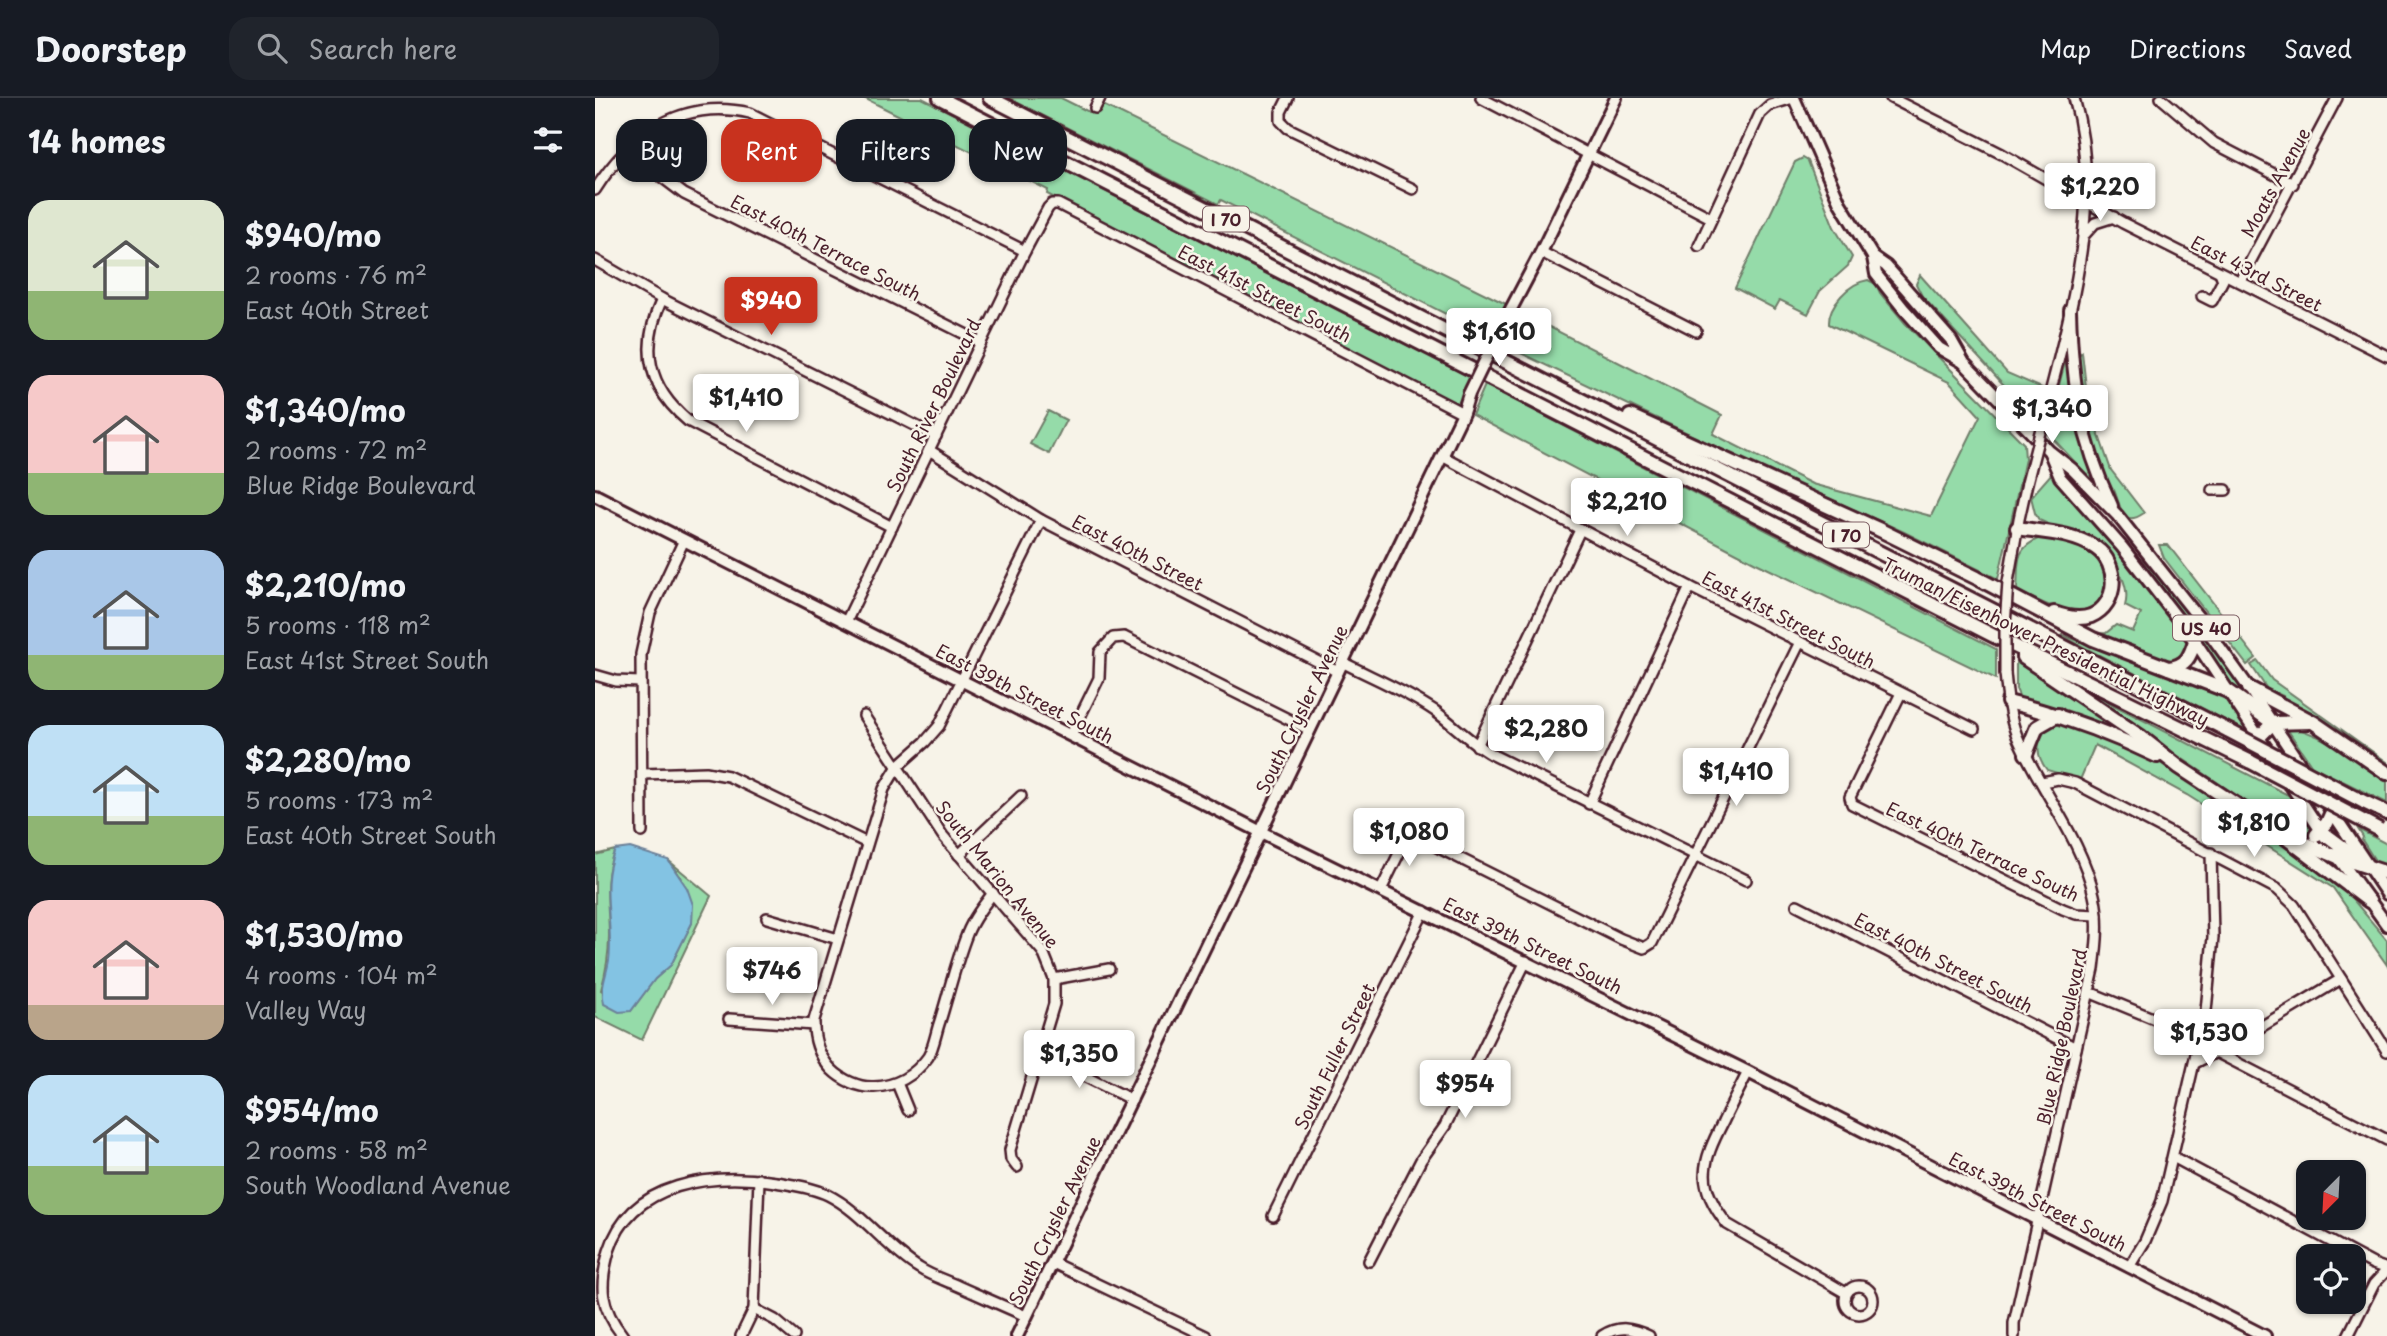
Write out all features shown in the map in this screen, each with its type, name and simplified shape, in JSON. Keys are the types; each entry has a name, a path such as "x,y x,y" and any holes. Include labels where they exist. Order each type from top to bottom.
{"highway":[{"name":"Truman/Eisenhower Presidential Highway","path":"940,98 1992,635 2251,762 2383,832"},
{"name":"Truman/Eisenhower Presidential Highway","path":"990,98 2387,813"},
{"path":"1524,370 1878,528 2026,603 2065,617 2090,617 2101,609 2110,598 2113,575 2111,565 2104,555 2094,547 2068,536 2017,528"},
{"path":"2026,603 2093,639 2228,691 2273,723 2313,722"},
{"path":"1992,635 2141,737 2179,767 2281,834 2369,901"},
{"path":"2167,669 2180,667 2186,662 2195,641"},
{"path":"2249,688 2313,722 2387,773"},
{"path":"2008,702 2058,715 2111,734 2179,767"},
{"path":"2026,754 2037,727 2058,715"},
{"path":"2259,737 2273,723"},
{"path":"2300,841 2311,839 2321,831 2332,811"},
{"path":"2321,831 2370,867"},
{"path":"2281,834 2337,857 2387,873"}],"main road":[{"name":"South Crysler Avenue","path":"1017,1336 1463,413 1469,394 1616,98"},
{"name":"US 40","path":"1794,98 1840,203 1873,257 1876,274 1940,348 1964,363 2049,451 2072,469 2117,515 2198,617 2249,688 2387,894"},
{"path":"2070,310 2075,393 2083,432 2092,460 2117,515"},
{"name":"US 40","path":"2049,451 2060,477 2122,547 2195,641 2337,857 2387,925"},
{"name":"East 39th Street South","path":"595,495 1261,832 1748,1072 2265,1336"}],"street":[{"path":"1095,108 1100,98"},
{"path":"1288,98 1281,111 1283,123 1288,128 1413,189"},
{"path":"1481,98 1711,218"},
{"path":"1699,246 1760,114 1770,105 1794,98"},
{"name":"East 43rd Street","path":"1891,98 1974,139 2114,218 2387,356"},
{"name":"Blue Ridge Boulevard","path":"2014,1336 2014,1323 2089,992 2098,939 2097,915 2088,871 2016,733 2008,702 2005,673 2008,582 2017,528 2070,310 2087,202 2085,165 2074,98"},
{"path":"2161,98 2214,143 2293,184"},
{"name":"Moats Avenue","path":"2240,281 2337,98"},
{"path":"668,119 684,110 712,106 730,107 750,113 1025,251"},
{"path":"595,190 616,163"},
{"path":"2054,183 2075,182 2085,165"},
{"name":"East 40th Terrace South","path":"668,182 684,194 981,342"},
{"name":"South River Boulevard","path":"846,622 1025,251 1052,204"},
{"name":"East 41st Street South","path":"1052,204 1058,204 1463,413"},
{"path":"2083,235 2095,223 2114,218"},
{"path":"1541,252 1696,331"},
{"path":"595,260 663,299 936,436"},
{"path":"2202,296 2212,301 2223,279 2220,272"},
{"path":"663,299 652,325 649,357 657,384 675,410 688,421 892,527"},
{"name":"East 40th Street","path":"929,450 1041,520 1340,667"},
{"name":"East 41st Street South","path":"1442,456 1690,587 1974,729"},
{"path":"2215,486 2226,490"},
{"path":"993,894 977,914 967,933 930,1054 916,1072 897,1083 869,1087 839,1076 820,1054 814,1025 884,789 898,766 939,726 1041,520"},
{"path":"1476,746 1580,530"},
{"path":"2122,547 2133,537"},
{"path":"642,832 641,654 650,613 684,540"},
{"path":"1590,804 1690,587"},
{"path":"1071,736 1100,678 1100,652 1114,638 1124,637 1310,730"},
{"path":"1381,890 1409,833 1644,948 1657,937 1800,642"},
{"path":"1340,667 1416,699 1476,746 1746,880"},
{"path":"595,675 616,681 640,682"},
{"name":"East 40th Terrace South","path":"1901,692 1850,797 1852,804 2063,909 2076,914 2097,915"},
{"name":"South Marion Avenue","path":"864,716 943,836 1043,952 1054,979"},
{"path":"643,774 706,772 729,776 867,843"},
{"path":"2042,782 2058,779 2075,783 2211,853 2283,894 2294,905 2387,1051"},
{"path":"959,855 1021,796"},
{"path":"2129,1267 2158,1213 2200,1038 2212,967 2211,853"},
{"name":"East 40th Street South","path":"1797,905 2076,1048"},
{"name":"South Fuller Street","path":"1273,1216 1424,911"},
{"path":"767,918 838,939"},
{"path":"1369,1261 1421,1160 1445,1126 1526,961"},
{"path":"1017,1167 1011,1159 1010,1150 1054,1004 1054,979 1109,969"},
{"path":"2195,1063 2341,979"},
{"path":"2089,992 2200,1038 2216,1052 2387,1140"},
{"path":"729,1019 814,1025"},
{"path":"1038,1054 1132,1100"},
{"path":"1748,1072 1708,1152 1705,1174 1715,1209 1727,1224 1846,1293"},
{"path":"897,1083 908,1110"},
{"path":"2173,1157 2387,1269 2374,1284 2348,1336"},
{"path":"623,1336 605,1310 603,1289 608,1256 622,1226 639,1207 675,1186 726,1179 800,1186 827,1195 843,1205 919,1268 1026,1316"},
{"path":"741,1336 754,1309 758,1180"},
{"path":"1053,1263 1206,1336"},
{"path":"754,1309 775,1320 794,1336"},
{"path":"1602,1336 1620,1328 1630,1328 1649,1336"}],"green space":[{"path":"864,98 922,98 969,122 969,150 955,144 955,119 906,119"},
{"path":"1008,98 1061,98 1096,113 1101,104 1508,305 1491,337 1221,200 1218,204 1067,128 1067,119 1050,119"},
{"path":"1803,158 1808,161 1834,227 1852,257 1848,266 1820,291 1808,314 1780,300 1775,309 1735,288 1795,162"},
{"path":"1067,172 1472,378 1460,401 1451,401 1047,194 1048,190 1032,182 1067,182"},
{"path":"1920,275 2007,373 2042,388 2038,399 2026,409 1922,296 1916,284"},
{"path":"1868,280 1876,284 1880,293 1905,323 2024,444 2025,459 1998,579 1904,532 1752,464 1506,346 1524,314 1722,415 1713,434 1812,484 1931,516 1980,416 1949,382 1829,324 1832,310 1841,296 1854,285"},
{"path":"2082,352 2088,404 2111,470 2144,513 2136,517 2126,517 2123,514 2114,490 2107,487 2081,407 2077,357"},
{"path":"2066,358 2069,358 2083,441 2100,489 2045,430"},
{"path":"1485,385 1996,649 1996,679 1754,562 1472,415"},
{"path":"1048,411 1066,420 1049,454 1030,444"},
{"path":"2052,473 2177,626 2188,644 2185,658 2170,663 2093,634 2106,633 2116,625 2133,632 2141,614 2125,606 2126,590 2121,574 2105,554 2086,541 2039,520 2031,497"},
{"path":"2040,538 2080,548 2100,562 2108,579 2104,595 2099,602 2083,610 2059,609 2017,590 2021,552 2031,542"},
{"path":"2159,545 2168,545 2256,658 2247,665 2164,558"},
{"path":"2139,551 2207,634 2265,716 2236,692 2194,629 2145,565"},
{"path":"2062,636 2219,694 2227,701 2248,732"},
{"path":"2016,660 2155,751 2111,729 2020,698 2016,689"},
{"path":"2258,661 2272,680 2387,762 2387,766 2305,711 2281,700 2283,696 2267,689 2251,665"},
{"path":"2083,689 2294,798 2312,829 2312,834 2303,835 2279,824 2082,691"},
{"path":"2061,723 2131,747 2188,778 2340,884 2387,940 2387,965 2333,888 2187,795 2095,745 2080,780 2047,770 2039,755 2039,742 2047,730"},
{"path":"2285,726 2300,729 2326,741 2387,782 2387,803 2312,766"},
{"path":"2358,829 2387,844 2387,869 2376,862"},
{"path":"615,850 607,882 609,943 601,990 631,1011 655,979 671,965 692,923 680,876 668,860 711,896 642,1040 595,1017 595,855"}],"water":[{"path":"630,848 668,860 687,888 693,905 692,923 671,965 655,979 631,1011 619,1012 604,1004 603,998 610,946 607,891 610,864 615,850"}]}
